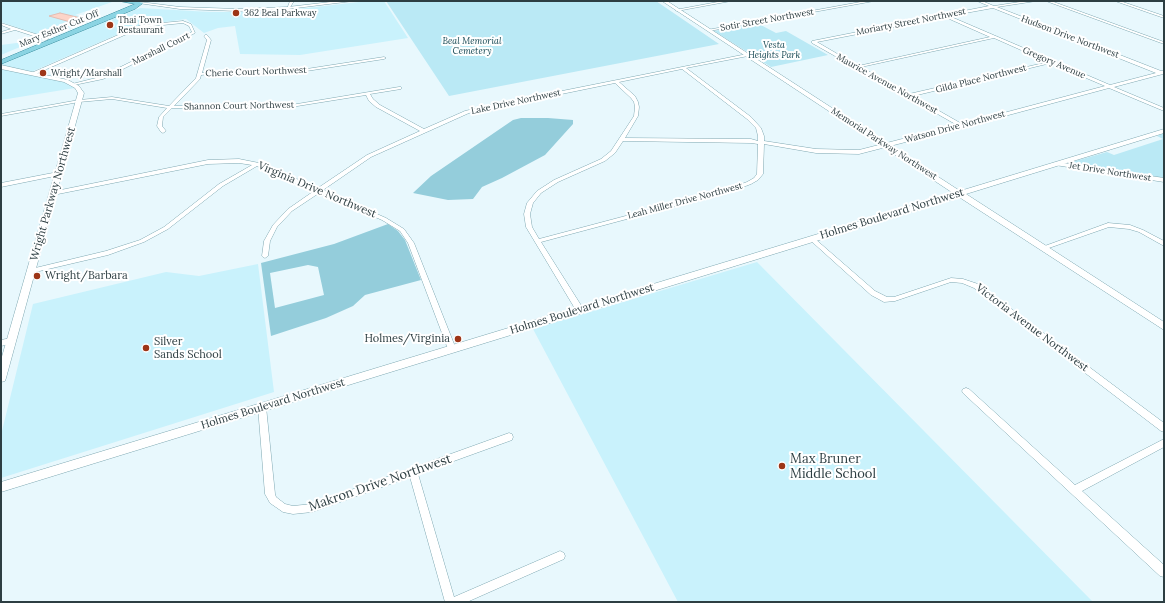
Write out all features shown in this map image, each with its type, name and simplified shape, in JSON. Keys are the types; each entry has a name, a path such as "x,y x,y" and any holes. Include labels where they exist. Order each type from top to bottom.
{"main road":[{"path":"123,8 126,4 123,1 143,2"},
{"path":"134,1 143,2"},
{"name":"Mary Esther Cut Off","path":"1,57 123,8 143,2"},
{"name":"Mary Esther Cut Off","path":"1,62 134,8 143,2"},
{"path":"35,48 44,43 47,39"}],"street":[{"path":"288,8 292,1"},
{"path":"143,2 208,10 288,8 351,1"},
{"name":"Memorial Parkway Northwest","path":"664,1 1164,327"},
{"path":"677,10 729,1"},
{"name":"Sotir Street Northwest","path":"709,30 872,1"},
{"name":"Hudson Drive Northwest","path":"979,1 1163,72"},
{"name":"Moriarty Street Northwest","path":"813,42 993,6 1034,1"},
{"path":"1048,1 1164,43"},
{"path":"1117,1 1164,17"},
{"name":"Gregory Avenue","path":"945,16 1164,110"},
{"name":"Marshall Court","path":"31,74 142,26 183,22 190,25 194,32 101,78 74,84"},
{"path":"1,24 47,39"},
{"path":"1,33 14,29"},
{"path":"163,131 159,126 160,119 169,107 196,81 200,74 209,40 206,36"},
{"path":"857,67 994,37"},
{"name":"Maurice Avenue Northwest","path":"813,42 962,126"},
{"name":"Lake Drive Northwest","path":"265,256 267,241 275,226 290,210 369,156 478,109 747,55"},
{"name":"Cherie Court Northwest","path":"200,74 220,72 300,71 384,58"},
{"name":"Gilda Place Northwest","path":"910,96 1052,62"},
{"path":"1,67 74,84 80,90 79,102"},
{"name":"Leah Miller Drive Northwest","path":"538,241 749,183 760,174 762,143 760,132 753,121 683,68"},
{"name":"Watson Drive Northwest","path":"622,139 750,141 816,151 840,153 859,152 1163,72"},
{"path":"580,310 529,227 527,214 530,203 546,186 603,160 613,152 622,139 636,116 637,107 633,97 616,81"},
{"name":"Shannon Court Northwest","path":"1,115 112,98 169,107 285,108 399,88"},
{"path":"367,93 371,100 378,106 423,132"},
{"name":"Wright Parkway Northwest","path":"1,378 79,102"},
{"name":"Holmes Boulevard Northwest","path":"1,487 1164,131"},
{"name":"Virginia Drive Northwest","path":"53,193 208,162 232,161 257,164 396,225 411,243 452,349"},
{"path":"31,271 108,253 142,241 166,228 220,185 257,164"},
{"name":"Jet Drive Northwest","path":"1057,164 1157,179 1164,182"},
{"path":"1,185 58,174"},
{"path":"1044,248 1108,225 1130,227 1141,231 1164,244"},
{"name":"Victoria Avenue Northwest","path":"812,239 873,293 886,300 895,299 951,280 969,283 976,286 1164,428"},
{"path":"1,343 11,341"},
{"path":"966,391 1164,572"},
{"name":"Makron Drive Northwest","path":"262,407 270,494 273,500 284,508 293,510 312,508 508,437"},
{"path":"1074,490 1164,443"},
{"path":"413,471 450,602"},
{"path":"455,602 560,556"}],"shaded area":[{"path":"1,1 112,2 75,15 91,19 46,37 1,22"},
{"path":"367,1 384,1 408,38 300,55 240,54 235,26 218,28 204,33 186,19 137,26 31,72 1,65 1,63 140,8 210,12 250,12 290,10"},
{"path":"40,40 15,49 1,55 1,45"},
{"path":"1,69 64,82 75,88 1,100"},
{"path":"521,118 573,120 573,124 545,155 482,187 473,199 448,200 413,193 431,176 513,120"},
{"path":"388,224 398,231 405,240 421,280 365,295 353,306 326,318 271,336 261,263 334,244","holes":["308,265 318,267 324,295 275,308 270,273"]},
{"name":"Max Bruner Middle School","path":"757,262 1093,602 678,602 533,329"},
{"name":"Silver Sands School","path":"258,264 274,392 1,478 1,435 33,304 166,272 199,276"}],"green space":[{"name":"Beal Memorial Cemetery","path":"386,1 656,1 719,44 449,96"},
{"name":"Vesta Heights Park","path":"757,23 776,33 786,31 828,55 771,67 714,31"},
{"path":"1164,133 1164,178 1068,163 1107,152 1114,155 1163,139 1157,136"}],"building":[{"path":"60,13 85,19 74,23 49,16"}],"place":[{"name":"362 Beal Parkway","path":"236,13"},
{"name":"Thai Town Restaurant","path":"110,25"},
{"name":"Wright/Marshall","path":"43,73"},
{"name":"Wright/Barbara","path":"37,276"},
{"name":"Holmes/Virginia","path":"458,339"},
{"name":"Silver Sands School","path":"146,348"},
{"name":"Max Bruner Middle School","path":"782,466"}]}
